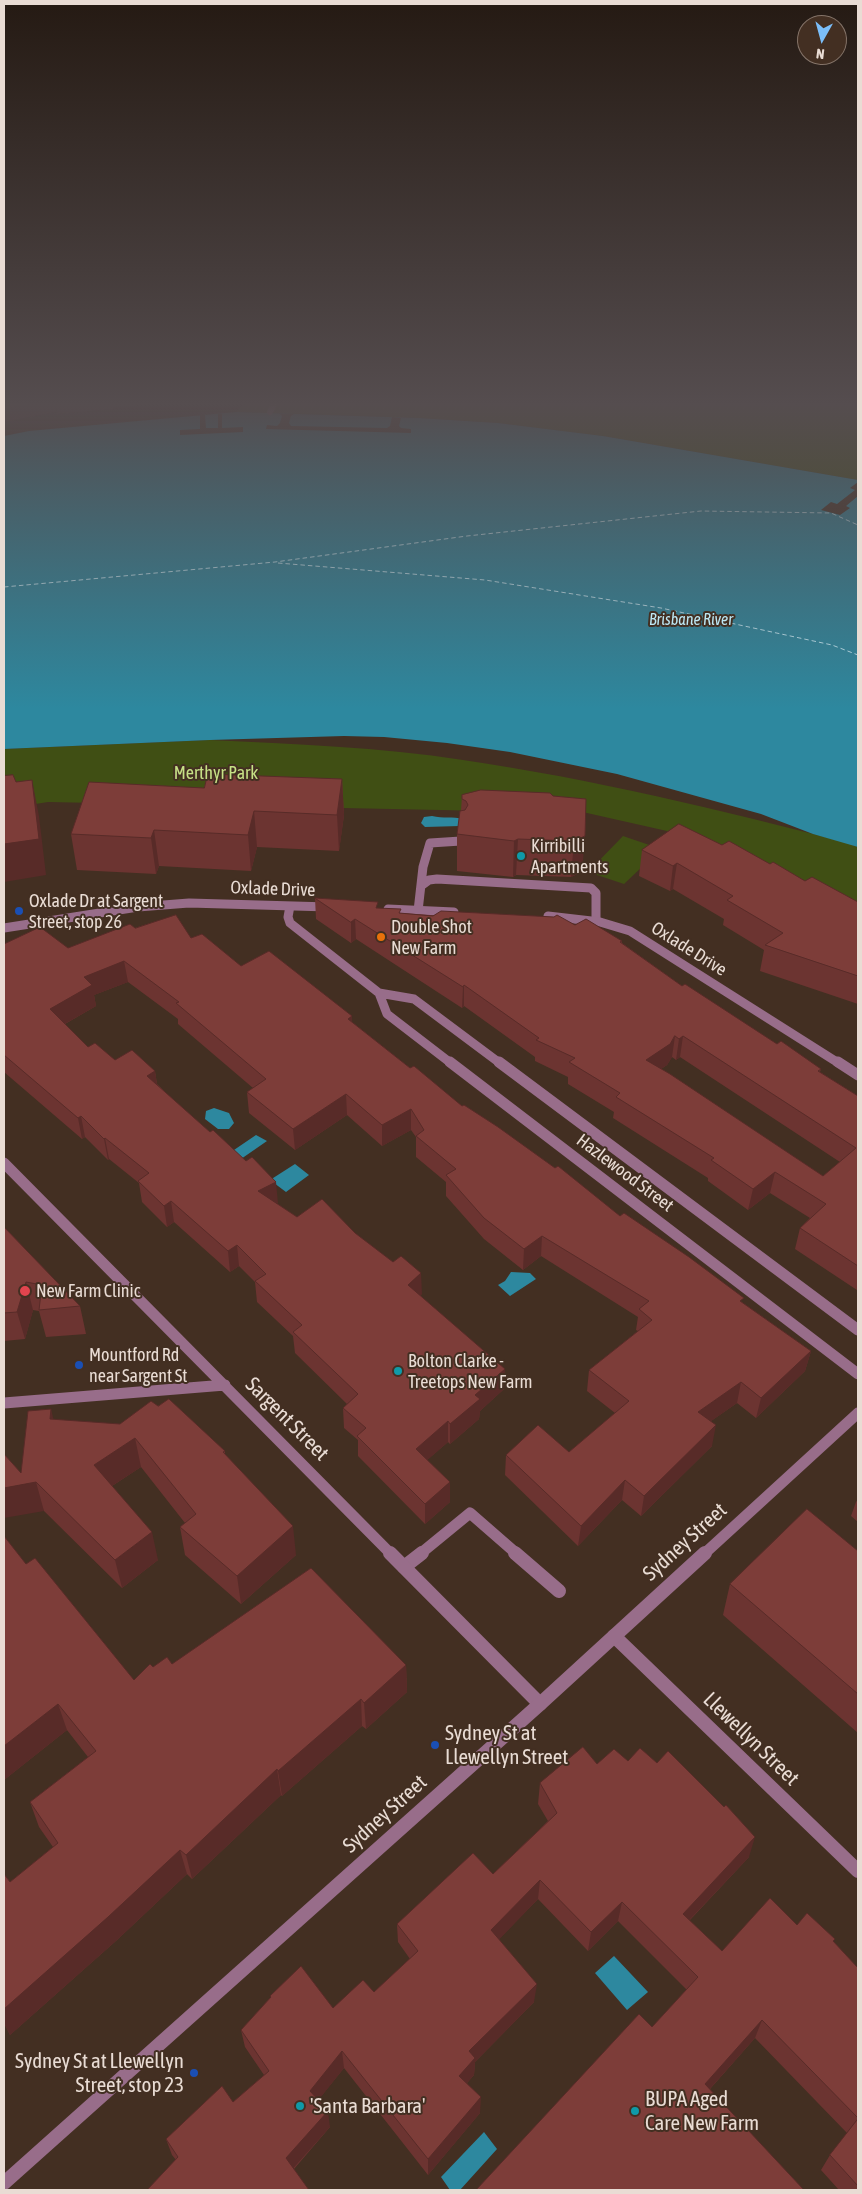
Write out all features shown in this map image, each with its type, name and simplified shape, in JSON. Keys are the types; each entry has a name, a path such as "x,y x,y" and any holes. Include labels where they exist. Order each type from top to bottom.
{"street":[{"path":"418,911 427,848 430,843 460,841"},
{"path":"422,885 429,880 437,880 591,888 596,893 596,920"},
{"name":"Oxlade Drive","path":"4,928 164,905 206,903 340,908"},
{"name":"Hazlewood Street","path":"290,906 288,917 290,923 379,993 414,999 858,1330"},
{"path":"379,909 467,913"},
{"name":"Oxlade Drive","path":"535,916 596,920 630,931 858,1075"},
{"name":"Hazlewood Street","path":"379,993 387,1014 858,1374"},
{"name":"Sargent Street","path":"6,1170 225,1385 540,1704"},
{"path":"4,1402 225,1385"},
{"name":"Sydney Street","path":"4,2182 540,1704 858,1413"},
{"path":"404,1567 470,1513 559,1591"},
{"name":"Llewellyn Street","path":"614,1636 858,1871"}],"green space":[{"name":"Merthyr Park","path":"210,740 369,749 512,768 657,796 848,843 858,847 858,909 707,840 587,813 48,802 4,809 4,749"},
{"path":"623,836 661,849 624,884 588,872"}],"water":[{"name":"Brisbane River","path":"4,504 858,504 858,847 813,834 761,814 617,774 510,752 447,743 384,737 344,736 4,749"},
{"path":"424,817 463,819 460,826 425,827 421,823"},
{"path":"214,1108 229,1113 234,1123 229,1129 218,1129 205,1119 206,1111"},
{"path":"256,1135 267,1141 241,1159 231,1152"},
{"path":"295,1164 309,1175 286,1192 270,1180"},
{"path":"511,1272 530,1273 536,1279 510,1296 498,1285 505,1281"},
{"path":"614,1956 648,1992 627,2010 595,1973"},
{"path":"484,2132 497,2149 460,2190 450,2190 441,2177"}],"pier":[{"path":"828,504 848,504 846,506 850,508 840,515 821,510"}],"building":[{"path":"208,774 342,779 337,815 254,811 248,835 154,830 151,838 71,834 89,782 204,788"},
{"path":"13,775 16,782 32,780 39,839 4,844 4,776"},
{"path":"481,790 550,793 553,796 586,799 585,836 574,841 518,839 514,841 457,834 460,811 465,810 468,805 462,799 462,795"},
{"path":"679,824 722,845 729,841 770,864 773,862 805,881 812,877 858,902 858,976 765,945 783,933 727,900 733,896 677,863 673,866 642,850"},
{"path":"315,898 378,902 376,908 401,909 399,913 433,916 441,911 554,917 557,915 575,925 586,919 622,941 620,942 682,986 685,984 777,1044 781,1041 821,1069 818,1071 858,1096 858,1266 800,1228 826,1204 775,1172 753,1189 711,1160 714,1158 616,1097 620,1093 569,1062 575,1058 536,1040 539,1038 464,985 463,987 355,919 351,922","holes":["675,1036 679,1039 683,1036 856,1148 823,1176 646,1060 670,1044"]},
{"path":"176,915 191,938 202,934 241,966 269,951 352,1016 348,1019 410,1068 414,1066 462,1106 464,1105 498,1127 555,1168 558,1166 620,1216 624,1213 689,1257 744,1298 740,1301 811,1351 761,1398 741,1382 698,1412 716,1425 644,1496 625,1480 581,1526 506,1455 538,1425 569,1452 629,1401 589,1370 652,1320 639,1309 649,1301 542,1236 524,1249 484,1218 446,1175 456,1169 416,1136 424,1130 411,1109 382,1125 346,1094 293,1129 247,1092 266,1079 176,1003 179,1002 124,961 84,977 92,985 50,1009 88,1047 95,1043 115,1060 132,1050 155,1071 147,1076 210,1132 213,1130 246,1161 252,1157 276,1182 258,1191 297,1217 322,1199 355,1233 393,1262 401,1256 421,1273 408,1285 505,1369 475,1395 480,1399 450,1424 448,1421 416,1449 450,1482 425,1504 357,1436 366,1428 343,1408 358,1394 293,1332 302,1325 255,1281 266,1274 237,1245 228,1251 171,1201 164,1206 138,1181 149,1173 104,1139 81,1116 78,1118 4,1055 4,944 40,927 68,948 130,924 135,928"},
{"path":"4,1227 80,1306 39,1310 42,1285 26,1282 17,1312 4,1313"},
{"path":"169,1399 225,1451 223,1452 293,1526 237,1576 180,1527 196,1514 135,1438 94,1465 152,1532 115,1560 36,1482 4,1488 4,1454 21,1473 28,1411 51,1409 50,1419 120,1424 151,1401 158,1406"},
{"path":"807,1509 858,1551 858,1694 730,1584"},
{"path":"4,1536 26,1564 35,1558 134,1680 150,1664 153,1667 167,1657 172,1664 311,1568 406,1665 364,1703 361,1699 278,1771 277,1769 186,1855 180,1850 4,2009 4,1874 10,1882 58,1843 30,1802 96,1751 58,1704 4,1746"},
{"path":"583,1747 597,1764 614,1749 628,1761 640,1748 657,1763 668,1751 724,1807 726,1805 755,1837 683,1914 722,1951 770,1898 797,1925 807,1913 835,1939 833,1941 858,1968 858,2118 762,2020 705,2084 804,2190 476,2190 639,2014 652,2027 698,1977 622,1902 591,1932 540,1880 491,1930 537,1984 469,2051 475,2058 459,2076 481,2097 428,2159 342,2051 310,2091 328,2111 286,2158 309,2190 147,2190 178,2157 166,2139 222,2086 233,2102 269,2071 241,2030 270,1996 301,1966 333,2008 363,1980 374,1992 418,1951 397,1924 473,1853 493,1874 557,1813 540,1783"},
{"path":"858,2119 858,2186 830,2155"}],"ferry route":[{"path":"4,587 275,562 467,536 701,511 831,513 858,525"},
{"path":"278,563 485,580 661,608 832,645 858,655"}],"place":[{"name":"Kirribilli Apartments","path":"521,856"},
{"name":"Oxlade Dr at Sargent Street, stop 26","path":"19,911"},
{"name":"Double Shot New Farm","path":"381,937"},
{"name":"New Farm Clinic","path":"25,1291"},
{"name":"Mountford Rd near Sargent St","path":"79,1365"},
{"name":"Bolton Clarke - Treetops New Farm","path":"398,1371"},
{"name":"Sydney St at Llewellyn Street","path":"435,1745"},
{"name":"Sydney St at Llewellyn Street, stop 23","path":"194,2073"},
{"name":"'Santa Barbara'","path":"300,2106"},
{"name":"BUPA Aged Care New Farm","path":"635,2111"}]}
